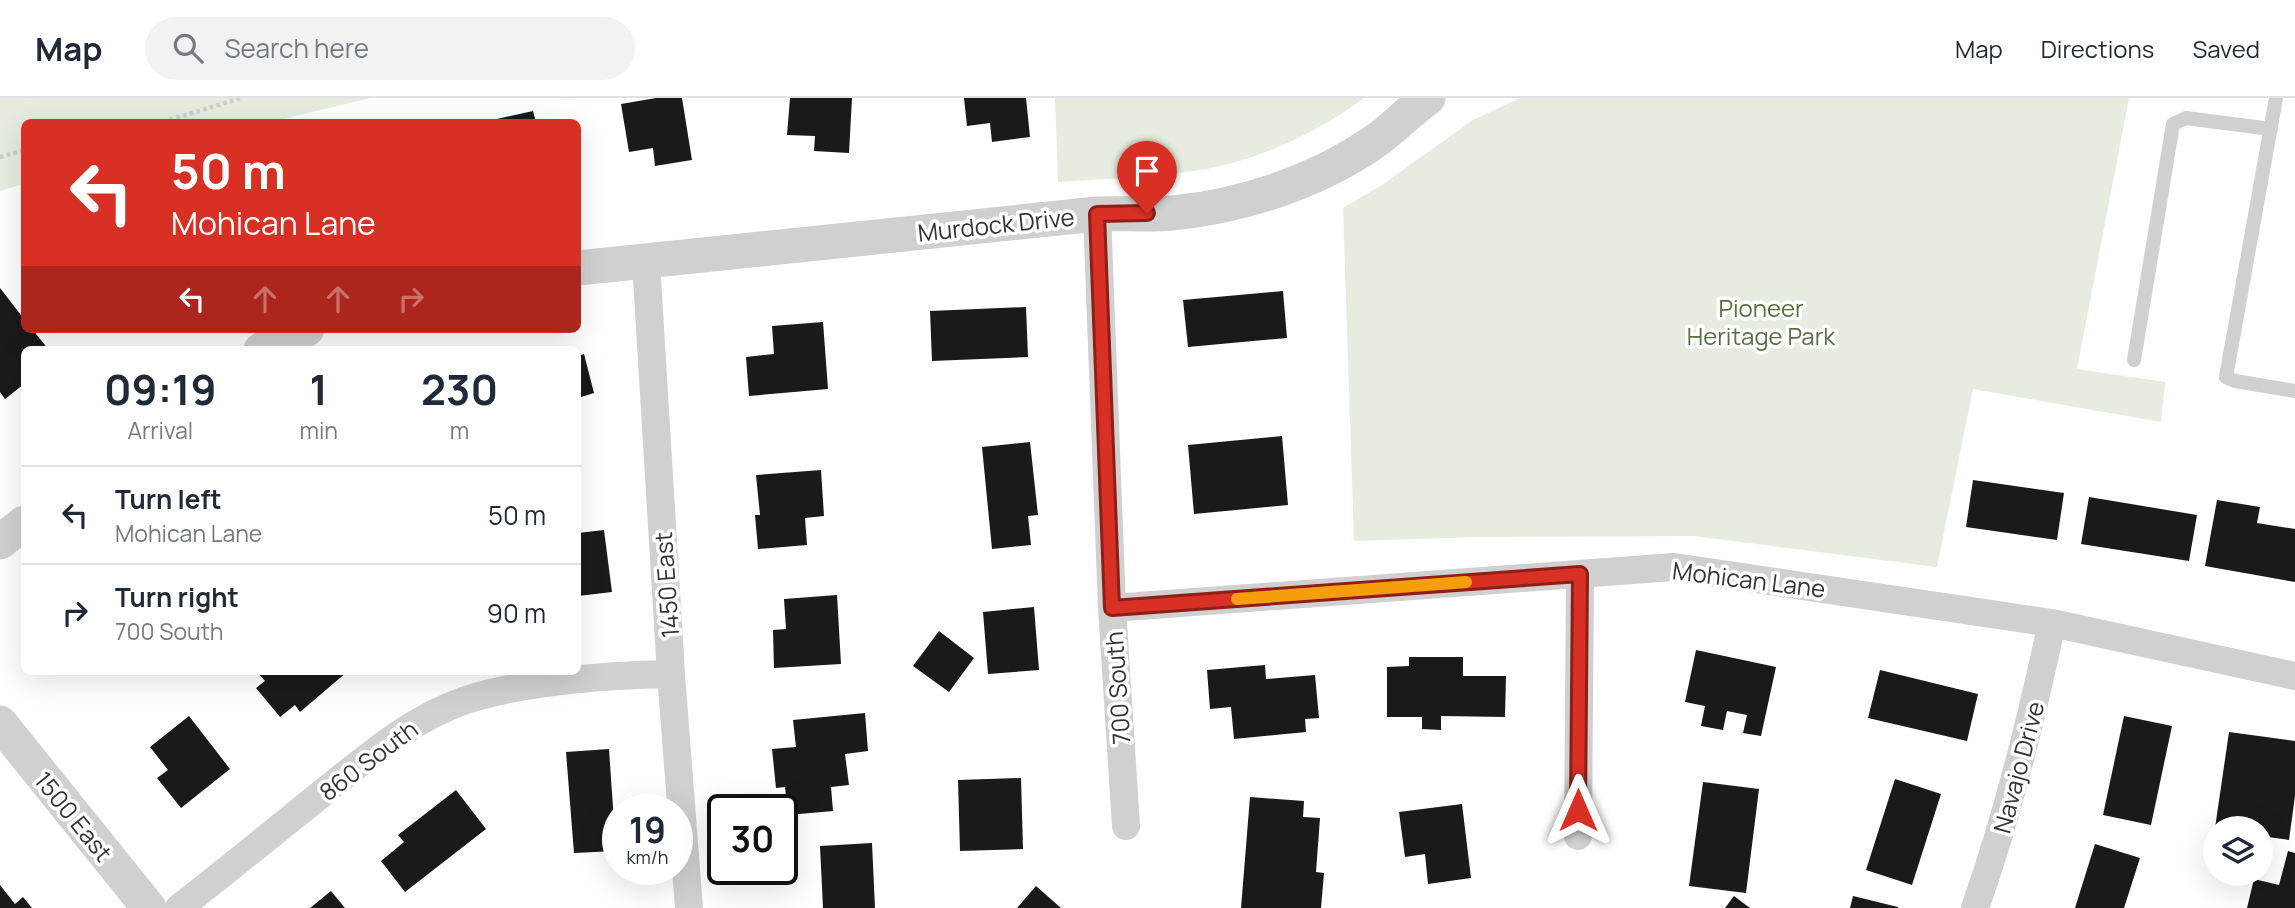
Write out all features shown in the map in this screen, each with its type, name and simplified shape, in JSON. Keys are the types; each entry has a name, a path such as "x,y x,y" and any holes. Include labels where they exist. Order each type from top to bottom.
{"street":[{"name":"Murdock Drive","path":"581,267 1097,214 1172,213 1225,204 1284,187 1334,166 1376,141 1428,98"},
{"name":"700 South","path":"1097,214 1112,608 1126,826"},
{"name":"1450 East","path":"646,262 671,674 689,908"},
{"path":"270,346 298,333"},
{"path":"0,542 21,525"},
{"name":"Mohican Lane","path":"1112,608 1674,567 2052,623 2295,676"},
{"path":"1578,835 1580,574"},
{"name":"Navajo Drive","path":"1975,908 1999,839 2023,752 2052,623"},
{"name":"860 South","path":"179,908 389,740 430,715 466,700 514,689 619,675 671,674"},
{"name":"1500 East","path":"0,723 149,908"}],"lane":[{"path":"2276,98 2226,377 2235,381 2295,391"},
{"path":"2134,360 2173,124 2186,118 2271,129"}],"path":[{"path":"173,119 241,98"},
{"path":"0,157 21,151"}],"green space":[{"path":"0,98 371,98 283,119 21,119 21,185 0,191"},
{"path":"1055,98 1364,98 1302,136 1234,162 1171,174 1058,182"},
{"name":"Pioneer Heritage Park","path":"1520,98 2129,98 2077,369 2165,382 2161,422 1973,389 1937,567 1693,536 1475,537 1354,541 1343,208 1382,185 1473,120"}],"building":[{"path":"656,98 682,98 692,160 655,166 653,148 629,152 621,104"},
{"path":"790,98 852,98 849,153 814,151 815,136 787,135"},
{"path":"964,98 1026,98 1030,137 992,142 990,123 967,126"},
{"path":"533,111 535,119 497,119"},
{"path":"0,288 21,315 21,333 35,333 46,346 21,346 21,386 5,399 0,392"},
{"path":"1283,291 1287,338 1188,347 1183,300"},
{"path":"1026,307 1028,357 932,361 930,311"},
{"path":"823,322 828,389 749,396 746,357 774,354 772,326"},
{"path":"584,354 594,393 581,397 581,355"},
{"path":"1282,436 1288,505 1194,514 1188,445"},
{"path":"1030,442 1038,515 1028,516 1031,545 992,549 982,447"},
{"path":"821,470 824,516 805,518 807,545 758,549 755,515 760,515 756,475"},
{"path":"1973,480 2064,493 2057,540 1966,527"},
{"path":"2089,497 2197,515 2189,561 2081,544"},
{"path":"2217,500 2260,507 2257,523 2295,529 2295,582 2205,566"},
{"path":"604,530 612,592 581,596 581,533"},
{"path":"837,595 841,664 774,668 773,630 786,629 784,599"},
{"path":"1034,607 1039,670 988,674 983,612"},
{"path":"939,631 974,658 949,692 913,666"},
{"path":"1696,650 1776,667 1761,736 1743,733 1747,715 1727,711 1723,730 1701,726 1705,706 1685,702"},
{"path":"1409,657 1463,657 1463,676 1506,676 1505,717 1441,716 1441,730 1422,729 1422,717 1387,717 1387,667 1409,666"},
{"path":"1265,665 1266,679 1315,675 1319,718 1305,719 1306,732 1234,739 1231,707 1210,709 1207,670"},
{"path":"1880,670 1978,694 1967,741 1868,718"},
{"path":"260,675 343,675 300,712 295,705 280,717 256,688 265,681"},
{"path":"865,713 868,751 845,754 849,785 831,787 833,811 798,814 798,794 786,794 785,787 776,788 772,749 796,747 793,720"},
{"path":"189,716 230,769 181,808 157,778 168,770 150,747"},
{"path":"2124,716 2172,726 2151,825 2103,815"},
{"path":"2229,732 2295,741 2295,796 2289,840 2273,838 2273,816 2217,816"},
{"path":"609,749 612,794 602,794 602,852 574,853 566,752"},
{"path":"1021,778 1023,849 960,851 958,780"},
{"path":"1895,779 1941,794 1912,885 1866,870"},
{"path":"1703,782 1759,789 1746,893 1689,886"},
{"path":"456,790 486,829 405,892 381,861 404,842 398,835"},
{"path":"1250,797 1304,801 1303,817 1320,818 1316,872 1324,873 1321,908 1241,908"},
{"path":"1462,804 1471,878 1428,884 1425,854 1405,857 1399,812"},
{"path":"872,843 875,908 823,908 820,846"},
{"path":"2095,844 2140,858 2124,908 2075,908"},
{"path":"2288,851 2295,853 2295,908 2247,908 2252,886 2279,885"},
{"path":"0,885 15,904 23,897 32,908 0,908"},
{"path":"1036,886 1061,908 1017,908"},
{"path":"331,891 345,908 310,908"},
{"path":"1734,896 1750,908 1725,908"},
{"path":"1853,896 1898,907 1898,908 1850,908"}],"slow traffic":[{"path":"1237,599 1466,582"}],"route":[{"path":"1147,213 1097,214 1112,608 1580,574 1578,810"}]}
